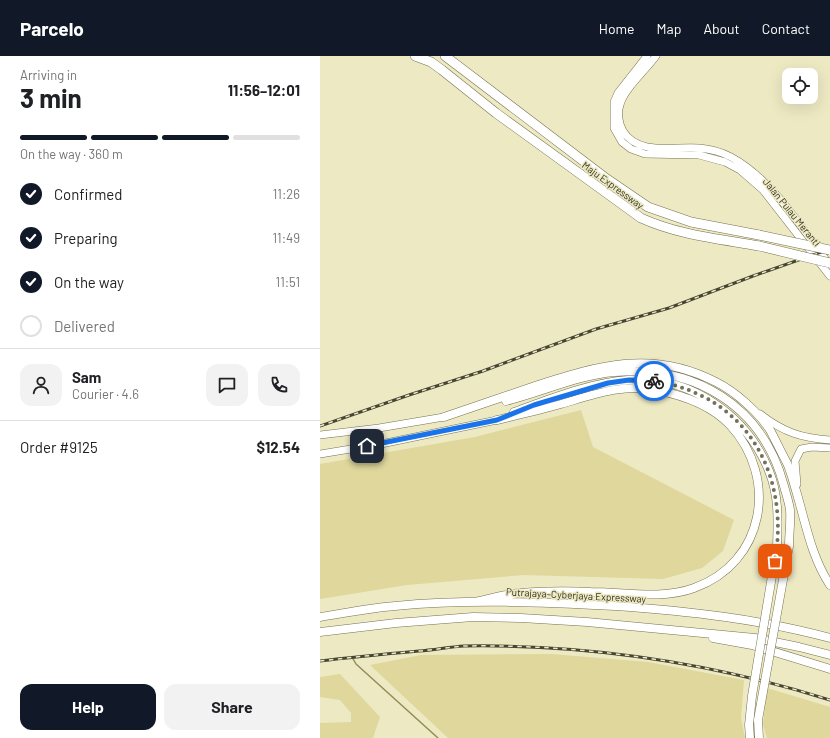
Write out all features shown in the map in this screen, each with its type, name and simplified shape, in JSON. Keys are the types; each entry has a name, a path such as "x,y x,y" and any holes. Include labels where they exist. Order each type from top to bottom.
{"highway":[{"name":"Maju Expressway","path":"415,56 431,62 496,113 641,218 653,224 687,233 759,246 830,264"},
{"name":"Maju Expressway","path":"445,56 607,179 648,207 691,222 830,250"},
{"path":"444,417 596,367 639,362 654,362 683,368 704,376 729,388 740,397 769,429 788,465 812,546 823,574 830,585"},
{"path":"444,417 592,376 613,372 655,371 682,377 701,384 724,397 744,414 761,434 779,468 790,509 788,546 758,720 759,738"},
{"path":"497,420 520,409 580,390 608,383 629,380 655,381 698,394 720,406 734,419 752,441 769,471 776,493 778,510 778,546 752,696 749,725 750,738"},
{"path":"479,601 520,593 590,592 650,594 672,593 694,589 716,577 736,560 750,538 757,520 759,505 760,490 756,471 746,446 729,424 716,413 680,396 654,389 628,388 601,392 532,412 497,420"},
{"name":"Putrajaya–Cyberjaya Expressway","path":"320,617 394,606 479,601 596,605 730,616 802,630 830,638"},
{"path":"320,632 396,623 473,618 580,622 754,638 830,656"},
{"path":"649,628 752,645 830,669"}],"main road":[{"name":"Jalan Pulau Meranti","path":"647,56 618,93 614,102 614,128 622,142 631,149 645,154 699,154 725,162 740,170 763,190 830,276"},
{"name":"Jalan Pulau Meranti","path":"656,56 624,96 620,104 620,126 627,138 636,144 646,147 700,148 714,151 730,156 744,164 755,172 768,186 830,264"},
{"path":"740,397 775,426 786,431 812,438 830,440"},
{"path":"320,435 380,428 444,417"},
{"path":"320,454 381,444 497,420"},
{"path":"800,506 795,468 795,461 799,452 806,447 830,448"}],"shaded area":[{"path":"581,410 593,447 734,520 723,551 702,568 663,579 524,575 407,585 320,599 320,464 475,437"},
{"path":"551,654 648,662 744,680 741,718 745,738 448,738 370,665 421,655"},
{"path":"340,674 380,717 373,738 320,738 320,723 351,722 351,713 340,700 320,697 320,677"},
{"path":"767,688 830,707 830,738 767,738 763,725"}],"waterway":[{"path":"352,657 356,664 438,738"}],"railway":[{"path":"320,426 483,371 596,329 669,308 830,249"},
{"path":"320,661 464,646 557,648 603,652 695,666 785,687 830,700"}],"way so far":[{"path":"654,381 681,387 706,397 720,406 746,432 769,471 776,493 778,510 778,546 775,561"}],"route":[{"path":"367,446 497,420 513,412 534,405 580,390 608,383 629,380 654,381"}]}
